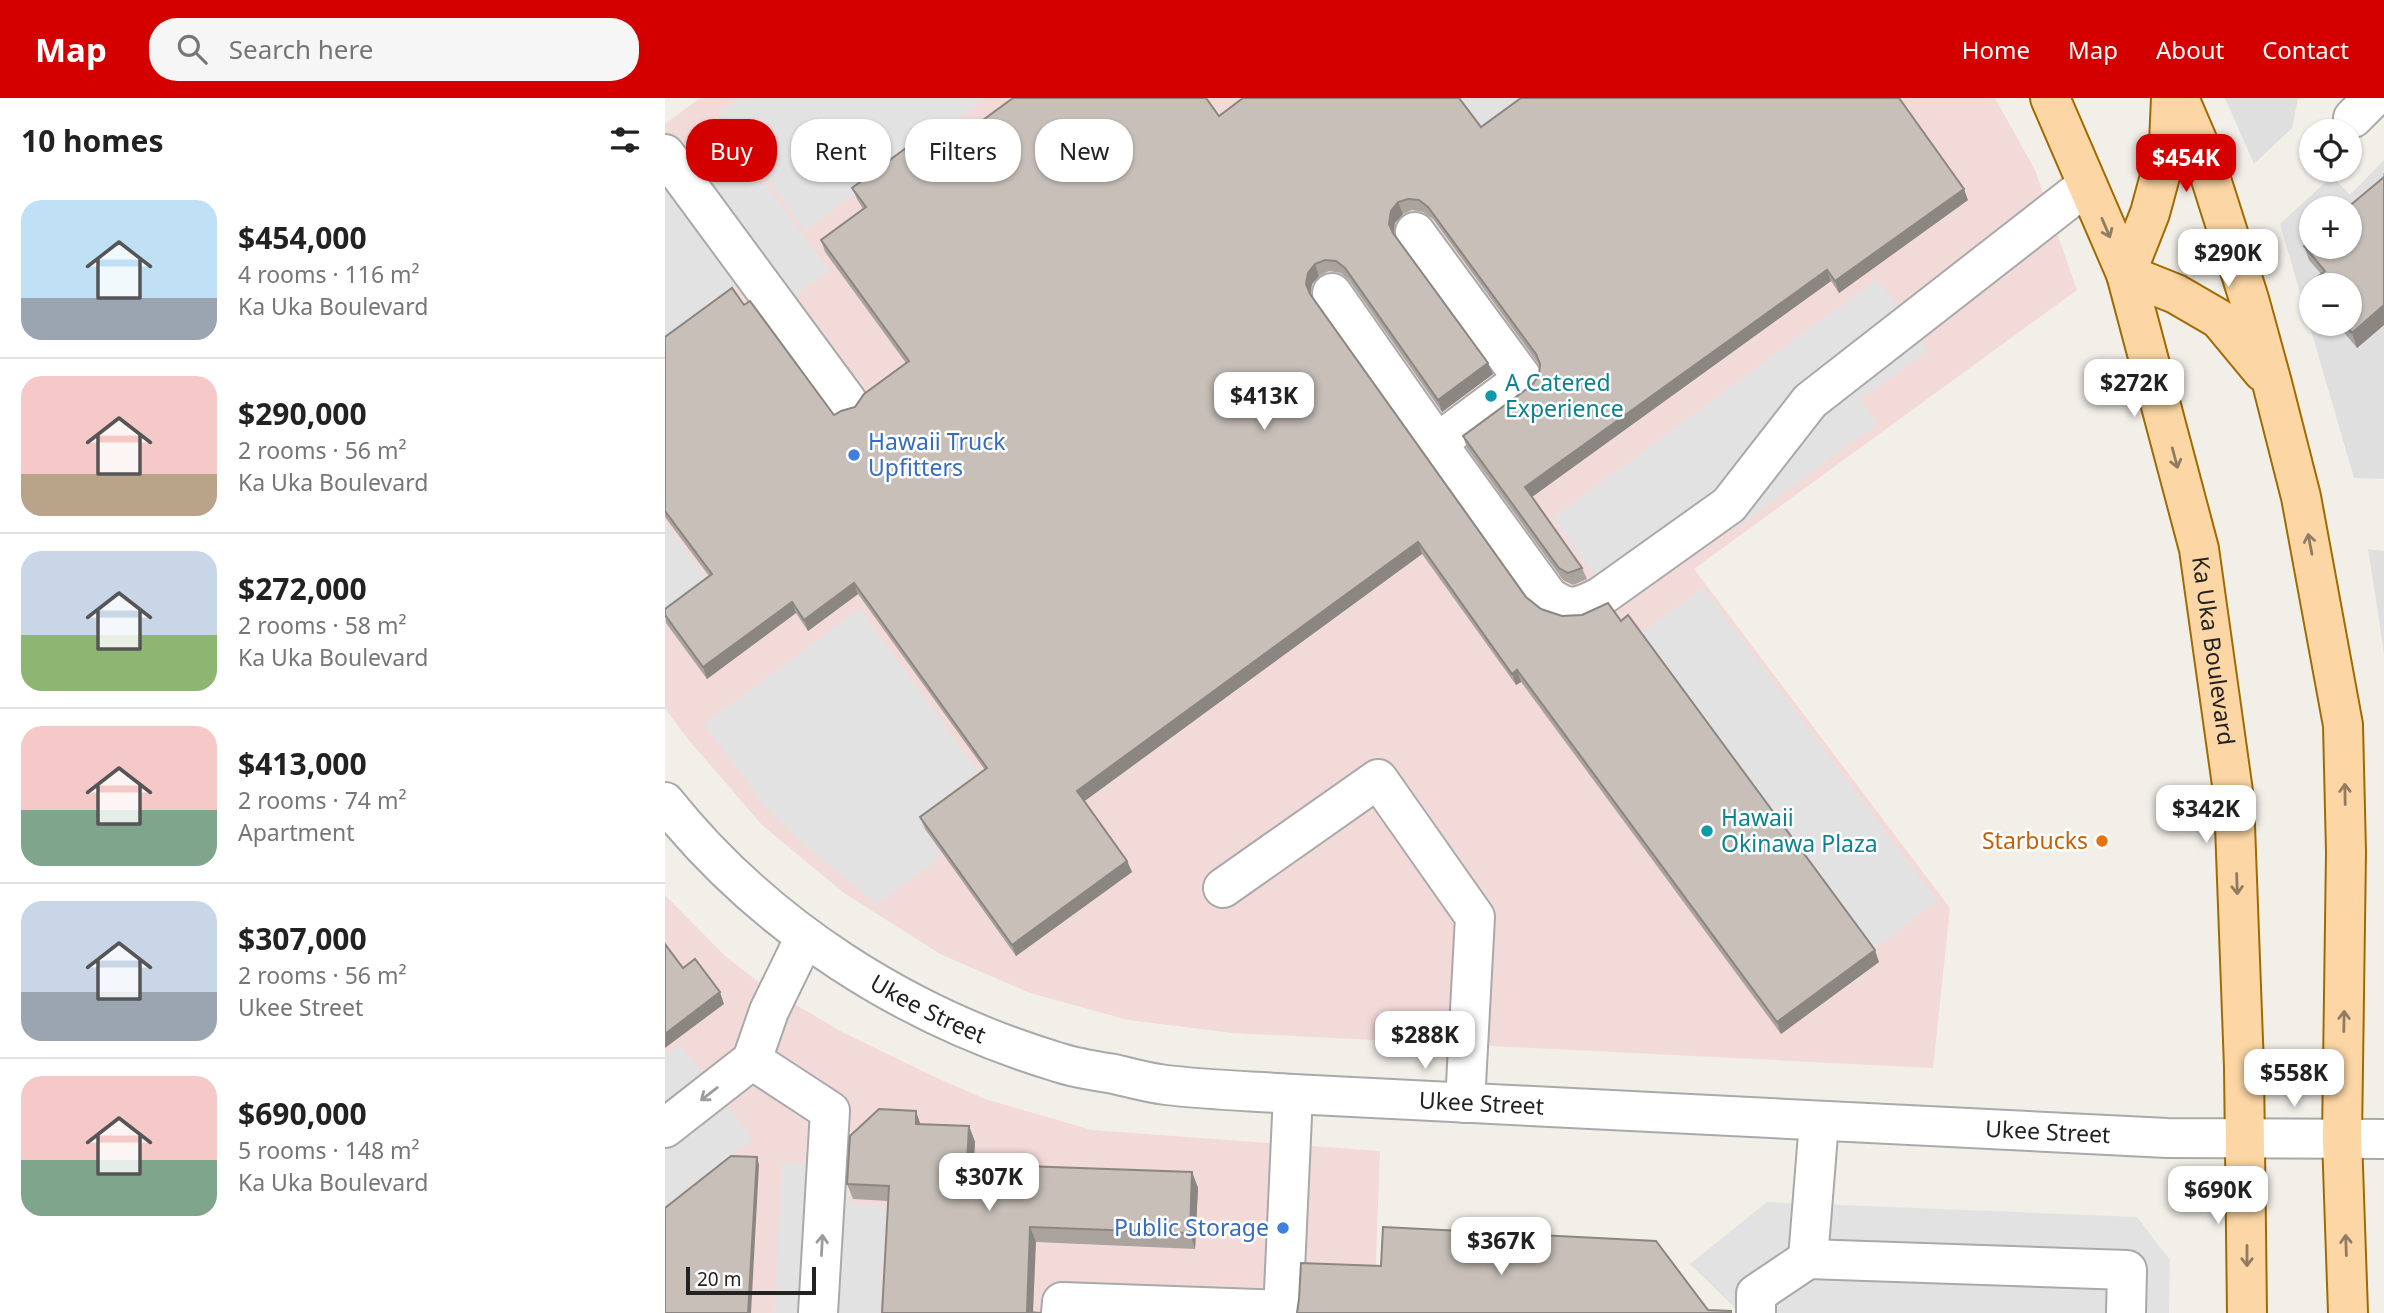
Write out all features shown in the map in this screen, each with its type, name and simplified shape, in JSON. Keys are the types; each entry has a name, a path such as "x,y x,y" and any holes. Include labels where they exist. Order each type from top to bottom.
{"main road":[{"name":"Ka Uka Boulevard","path":"2050,98 2126,274 2199,549 2234,799 2246,1138 2247,1313"},
{"path":"2171,98 2166,155 2150,213 2126,274 2176,293 2219,319 2272,383"},
{"path":"2179,98 2203,154 2249,299 2272,383 2301,497 2343,725 2346,852 2341,1138 2348,1313"}],"street":[{"path":"665,154 847,401"},
{"path":"1332,293 1548,596 1560,604 1577,608 1600,597 1729,505 1809,401 2088,185"},
{"path":"1415,232 1523,379 1437,443"},
{"path":"1223,888 1377,779 1475,917 1465,1103"},
{"name":"Ukee Street","path":"665,802 679,820 741,883 805,937 895,996 980,1035 1059,1063 1164,1085 1819,1122 2167,1138 2384,1139"},
{"path":"665,1128 752,1060 769,1011 805,937"},
{"path":"752,1060 830,1111 818,1313"},
{"path":"1061,1313 1062,1302 1283,1312 1293,1094"},
{"path":"1808,1259 1819,1122"},
{"path":"1756,1313 1756,1294 1808,1259 2127,1270 2126,1313"}],"shaded area":[{"path":"700,98 1995,98 2035,170 2077,290 1694,569 1950,908 1933,1068 1233,1033 1128,1020 1030,993 940,954 844,893 762,825 687,738 665,708 665,124"},
{"path":"738,98 986,98 957,119 905,119 905,158 891,168 891,119 791,119 791,182 872,182 805,231 770,182 777,182 777,119 724,119 719,112"},
{"path":"1458,98 1534,98 1485,135"},
{"path":"2225,98 2298,98 2292,128 2254,164"},
{"path":"686,151 686,182 764,182 829,271 763,318 738,285 665,339 665,166"},
{"path":"2384,160 2384,479 2354,478 2313,336 2362,336 2362,273 2299,273 2299,289 2280,224 2299,206 2299,259 2362,259 2362,196 2310,196 2326,182 2338,182 2350,195"},
{"path":"1877,279 1928,350 1860,400 1877,424 1735,529 1711,495 1597,579 1553,518"},
{"path":"665,522 710,583 665,617"},
{"path":"2368,549 2384,551 2384,654 2375,593"},
{"path":"1703,587 1937,901 1875,948 1641,633"},
{"path":"860,609 986,782 923,827 942,856 877,904 810,850 765,806 704,724"},
{"path":"665,895 725,956 761,984 842,1032 985,1099 1092,1130 1380,1151 1374,1313 665,1313"},
{"path":"680,1044 753,1139 665,1206 665,1056"},
{"path":"782,1163 851,1167 849,1204 886,1206 880,1313 774,1313"},
{"path":"1767,1202 2137,1217 2170,1260 2169,1313 1740,1313 1690,1264"}],"building":[{"path":"1013,98 1206,98 1219,116 1243,98 1459,98 1481,127 1521,98 1899,98 1964,189 1835,281 1827,270 1525,487 1582,568 1568,573 1559,568 1463,436 1532,385 1539,375 1540,364 1536,354 1428,207 1419,200 1398,202 1391,211 1389,224 1488,363 1438,400 1345,268 1336,261 1325,260 1315,264 1308,273 1306,284 1310,294 1526,597 1541,609 1562,616 1582,615 1608,603 1621,621 1628,615 1875,950 1777,1022 1517,670 1512,674 1418,542 1077,791 1127,861 1012,945 920,817 987,768 854,583 804,620 792,602 703,667 665,615 665,609 712,574 665,511 665,337 732,288 744,305 750,301 834,415 855,407 864,394 909,361 821,240 866,207 852,188 860,182 891,182 891,159 905,149 905,182 1021,182 1021,119 984,119"},
{"path":"2384,177 2384,305 2362,324 2362,273 2322,273 2325,271 2315,259 2362,259 2361,196"},
{"path":"665,944 683,968 695,959 720,992 665,1034"},
{"path":"879,1109 916,1111 916,1124 969,1126 967,1164 1192,1172 1190,1233 1030,1227 1027,1312 1041,1313 882,1313 889,1186 847,1184 850,1136"},
{"path":"731,1156 757,1157 748,1313 665,1313 665,1208"},
{"path":"1383,1227 1656,1241 1708,1310 1731,1313 1297,1313 1301,1263 1381,1266"}],"place":[{"name":"A Catered Experience","path":"1491,396"},
{"name":"Hawaii Truck Upfitters","path":"854,455"},
{"name":"Hawaii Okinawa Plaza","path":"1707,831"},
{"name":"Starbucks","path":"2102,841"},
{"name":"Public Storage","path":"1283,1228"}]}
